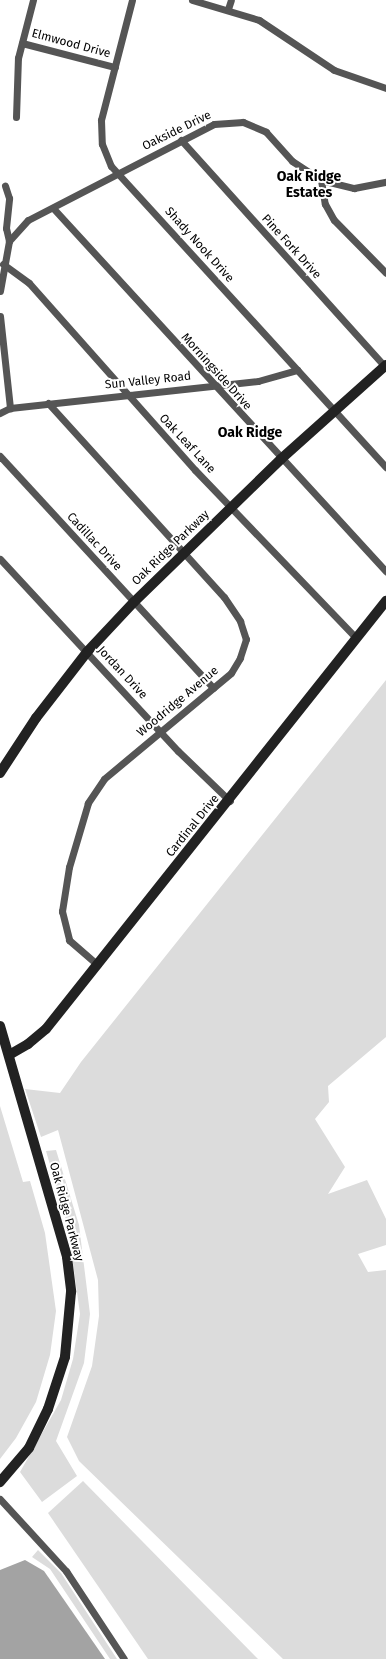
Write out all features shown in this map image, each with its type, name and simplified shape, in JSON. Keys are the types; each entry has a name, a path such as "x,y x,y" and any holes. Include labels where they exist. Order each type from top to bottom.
{"main road":[{"name":"Oak Ridge Parkway","path":"0,773 16,745 87,652 134,602 281,459 386,366"},
{"name":"Cardinal Drive","path":"9,1055 28,1044 46,1029 230,801 386,601"},
{"name":"Oak Ridge Parkway","path":"0,1026 67,1257 70,1325 65,1357 40,1428 0,1482"}],"street":[{"path":"16,117 22,43 33,0"},
{"name":"Shady Nook Drive","path":"132,0 101,132 104,150 118,173 386,467"},
{"path":"192,0 228,10 276,29 334,70 386,88"},
{"path":"228,10 231,0"},
{"name":"Elmwood Drive","path":"22,43 115,67"},
{"name":"Oakside Drive","path":"9,241 28,220 214,124 243,122 266,132 297,166 321,180 354,188 386,182"},
{"name":"Pine Fork Drive","path":"181,140 386,366"},
{"path":"321,180 325,204 334,220 386,273"},
{"path":"0,291 3,264 9,241 6,228 9,198 5,186"},
{"name":"Morningside Drive","path":"52,208 212,385 386,571"},
{"name":"Oak Leaf Lane","path":"3,264 29,283 127,395 231,508 356,638"},
{"path":"0,316 10,408"},
{"name":"Sun Valley Road","path":"0,412 10,408 48,403 265,380 297,370"},
{"name":"Woodridge Avenue","path":"48,403 228,602 244,631 240,658 230,673 104,778 88,803 77,836 62,912 63,924 69,940 78,950 98,965"},
{"name":"Cadillac Drive","path":"0,456 213,688"},
{"name":"Jordan Drive","path":"0,559 160,731 230,801"},
{"path":"0,1499 66,1571 124,1659"}],"shaded area":[{"path":"386,680 386,1037 328,1086 329,1102 315,1119 345,1167 328,1194 367,1180 386,1219 386,1245 358,1254 368,1272 386,1270 386,1659 283,1659 79,1461 67,1437 92,1366 99,1316 98,1280 58,1130 41,1137 25,1089 60,1093 81,1062"},
{"path":"0,1106 23,1182 30,1181 45,1233 56,1311 50,1355 36,1402 16,1438 0,1459"},
{"path":"56,1150 79,1225 90,1314 84,1363 56,1441 77,1476 42,1502 20,1472 61,1400 73,1359 80,1314 68,1227 46,1151"},
{"path":"83,1481 258,1659 148,1659 48,1513"},
{"path":"38,1550 61,1573 117,1659 110,1659 50,1569 32,1557"},
{"path":"25,1560 44,1571 105,1659 0,1659 0,1570"}],"district":[{"name":"Oak Ridge Estates","path":"309,186"},
{"name":"Oak Ridge","path":"250,433"}]}
